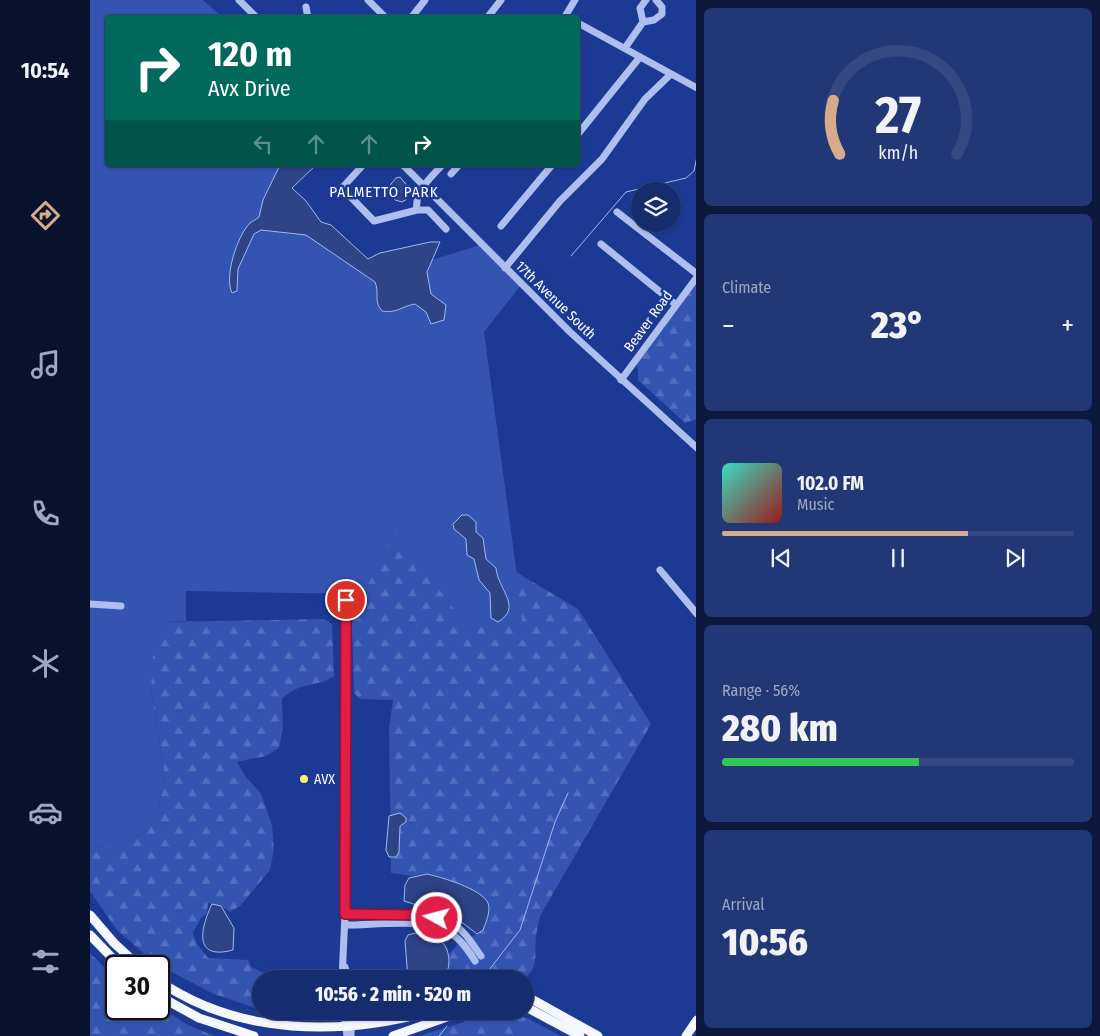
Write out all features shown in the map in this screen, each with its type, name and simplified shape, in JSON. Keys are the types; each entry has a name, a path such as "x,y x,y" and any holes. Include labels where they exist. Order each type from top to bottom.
{"main road":[{"path":"90,915 127,955"},
{"path":"90,935 109,955"},
{"path":"170,987 198,1004 255,1024 310,1032 349,1033 403,1020"},
{"path":"534,1000 598,1036"},
{"path":"170,1002 199,1018 254,1036"},
{"path":"534,1011 580,1036"},
{"path":"393,1036 438,1020"},
{"path":"686,1036 696,1020"}],"street":[{"path":"239,0 254,15"},
{"path":"368,0 383,15"},
{"path":"413,15 425,0"},
{"path":"489,15 501,0"},
{"path":"566,15 575,0"},
{"path":"643,22 640,8 646,0"},
{"path":"625,48 643,22 654,20 662,14 662,7 656,0"},
{"path":"306,7 307,15"},
{"path":"580,24 696,88"},
{"path":"580,132 640,57"},
{"path":"505,268 560,201 602,159 634,112 671,74"},
{"path":"361,167 342,188 374,221 417,210 428,210 446,230"},
{"name":"17th Avenue South","path":"405,167 505,268 621,380 696,448"},
{"path":"417,210 416,202 424,187 440,167"},
{"path":"451,174 457,167"},
{"path":"501,226 550,167"},
{"path":"617,212 696,276"},
{"path":"601,244 675,304"},
{"name":"Beaver Road","path":"621,380 696,276"},
{"path":"660,570 696,614"},
{"path":"343,970 346,600"},
{"path":"92,605 121,606"},
{"path":"345,914 414,915 437,918 453,925 465,934 478,959 465,945 443,929 414,924 345,925"},
{"path":"414,915 414,924"},
{"path":"344,964 346,970"},
{"path":"346,1020 349,1033"},
{"path":"349,1033 351,1020"}],"green space":[{"path":"90,0 203,0 220,15 105,15 105,167 297,167 275,190 374,278 480,245 521,285 484,332 524,627 468,627 395,533 363,594 186,591 186,621 160,622 151,691 165,776 155,822 140,836 123,845 90,847"},
{"path":"696,275 696,419 685,423 638,380 638,369 635,360"},
{"path":"395,532 468,627 523,627 516,572 578,609 651,724 540,916 536,936 535,960 532,970 448,970 449,954 461,941 480,933 427,874 413,876 391,873 389,728 393,700 360,699 354,693 351,594 363,594"},
{"path":"324,619 332,624 334,676 328,680 295,690 282,699 283,729 279,748 266,756 237,762 246,777 261,794 272,825 274,849 270,870 240,906 230,912 221,906 208,903 207,913 201,918 193,933 197,944 208,958 248,960 251,967 258,970 252,970 252,1007 214,994 170,971 170,955 146,955 116,929 90,891 90,847 123,845 140,836 155,822 165,776 151,691 154,637 160,622"},
{"path":"90,953 105,968 105,1020 170,1020 170,1013 186,1024 214,1036 90,1036"},
{"path":"469,1020 526,1020 514,1036 420,1036"},
{"path":"526,1020 531,1020 561,1036 514,1036"}],"shaded area":[{"path":"279,167 314,167 292,188 306,201 321,222 331,225 368,259 380,253 430,242 440,242 427,272 431,294 446,305 444,320 431,324 426,312 415,304 395,311 382,311 377,300 375,282 306,235 261,230 254,234 238,269 237,291 232,293 230,277 236,247 245,229 259,217 263,200"},
{"path":"400,177 409,188 407,199 402,202 395,200 387,189 396,178"},
{"path":"462,515 468,515 476,522 476,532 483,538 486,559 496,568 507,598 509,610 498,622 491,618 490,593 479,580 474,559 467,555 466,539 454,529 453,524"},
{"path":"400,813 406,818 406,822 400,826 399,852 396,857 389,857 386,850 389,816"},
{"path":"427,874 461,884 484,898 488,903 489,909 483,930 477,934 455,917 404,901 405,885 409,878"},
{"path":"212,904 221,906 234,928 233,950 211,951 205,946 203,932"},
{"path":"415,933 425,934 440,940 447,950 449,962 448,970 407,970 405,941 408,935"}],"waterway":[{"path":"571,256 626,192 686,178 694,171 696,161"},
{"path":"489,970 520,930 555,822 568,793"},
{"path":"439,1036 447,1026"}],"place":[{"name":"AVX","path":"304,779"}],"district":[{"name":"PALMETTO PARK","path":"384,192"}],"route":[{"path":"346,600 345,914 419,915 437,918"}]}
